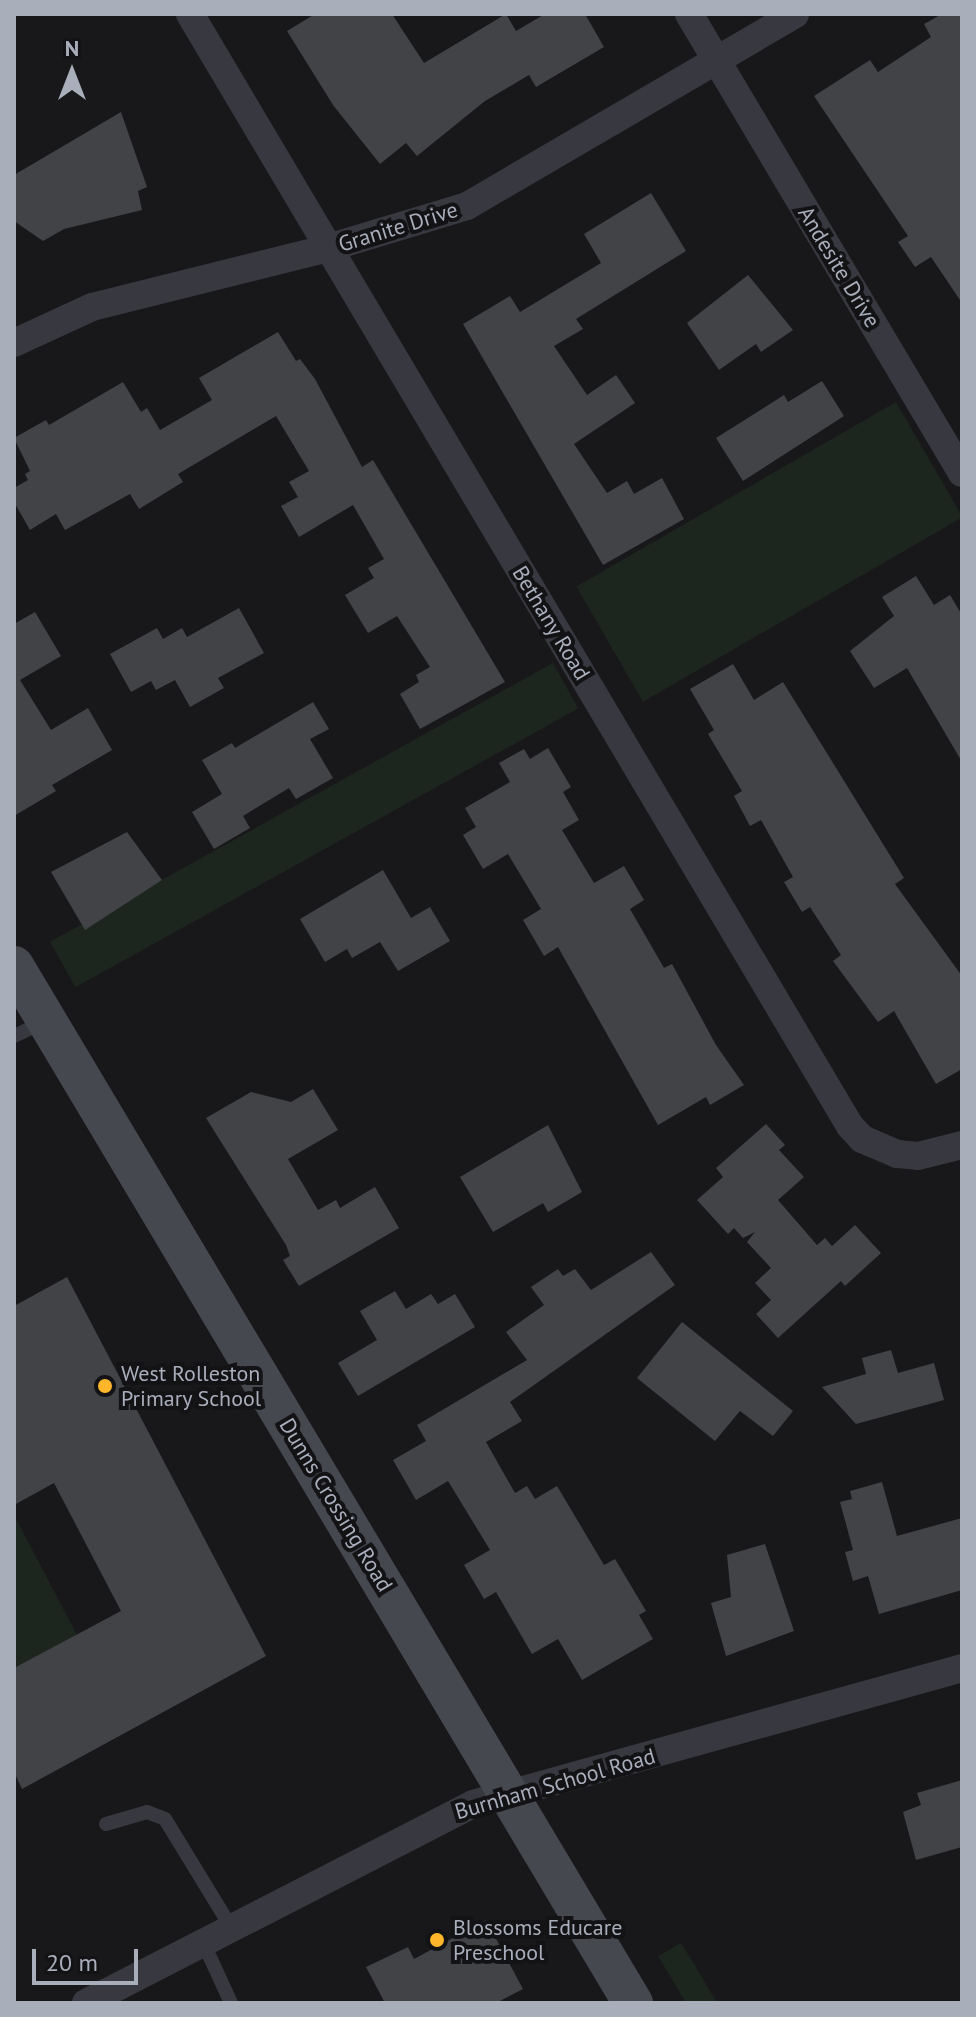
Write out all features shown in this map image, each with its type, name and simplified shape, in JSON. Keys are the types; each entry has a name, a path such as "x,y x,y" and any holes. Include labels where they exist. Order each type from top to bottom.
{"main road":[{"name":"Dunns Crossing Road","path":"14,966 30,1028 508,1793 633,2003"}],"street":[{"name":"Bethany Road","path":"190,14 850,1126 862,1139 897,1154 918,1156 962,1145"},
{"name":"Andesite Drive","path":"689,14 962,473"},
{"name":"Granite Drive","path":"14,343 92,307 328,248 467,206 795,14"},
{"name":"Burnham School Road","path":"86,2003 436,1819 508,1793 962,1668"}],"lane":[{"path":"106,1824 147,1812 165,1819 231,1927"},
{"path":"203,1942 231,2003"}],"shaded area":[{"path":"896,402 962,517 643,702 576,586"},
{"path":"553,663 578,708 75,987 50,942"},
{"path":"14,1515 77,1635 14,1668"},
{"path":"681,1943 717,2003 686,2003 658,1956"}],"building":[{"path":"315,14 392,14 424,63 506,14 516,31 545,14 585,14 604,47 536,87 529,75 485,101 417,156 406,143 380,164 333,105 287,31"},
{"path":"942,14 962,14 962,303 931,257 915,267 898,242 908,236 814,96 870,60 878,72 931,37 924,24"},
{"path":"121,112 147,187 138,191 142,210 64,229 43,241 14,221 14,175"},
{"path":"651,193 686,251 576,319 583,329 554,346 587,395 616,375 635,403 574,444 607,493 627,481 634,494 662,478 684,519 603,565 463,324 510,296 520,312 601,263 584,234"},
{"path":"748,275 793,330 761,352 756,344 719,370 687,323"},
{"path":"278,332 296,361 300,359 315,379 362,467 373,460 505,682 420,729 400,694 419,682 416,675 430,667 397,616 368,633 345,595 374,578 368,568 384,559 353,505 299,537 281,506 298,497 289,482 309,471 276,416 178,474 183,482 139,509 130,494 65,530 56,514 30,530 14,502 14,488 28,480 25,474 30,471 14,438 46,420 49,425 123,382 141,412 147,408 160,430 212,400 199,378"},
{"path":"822,381 844,416 743,481 716,438 784,395 788,402"},
{"path":"916,576 934,605 950,595 962,615 962,762 907,668 874,688 850,651 894,616 882,597"},
{"path":"239,608 264,653 218,678 224,688 190,707 175,680 156,690 151,681 131,692 110,654 157,628 163,639 182,628 187,637"},
{"path":"35,612 61,656 20,680 51,730 88,708 112,750 52,785 56,791 14,816 14,624"},
{"path":"733,664 754,700 783,682 904,878 895,884 962,976 962,1069 936,1084 894,1011 878,1022 833,961 841,955 810,907 802,912 784,882 793,877 761,820 750,826 734,796 742,791 708,734 714,730 690,689"},
{"path":"313,702 329,729 310,739 333,778 296,799 289,788 243,816 250,828 214,849 192,812 222,794 202,760 232,743 235,748"},
{"path":"548,748 571,787 563,792 579,820 562,830 594,883 624,866 644,900 630,909 664,968 672,964 716,1045 744,1085 710,1105 706,1097 658,1125 558,947 544,956 523,920 541,909 508,854 483,869 463,835 476,827 465,808 510,782 499,763 524,749 530,759"},
{"path":"127,832 162,880 85,930 51,872"},
{"path":"383,870 411,918 430,907 450,941 398,971 380,942 352,958 347,949 325,962 300,919"},
{"path":"313,1089 338,1130 288,1159 318,1210 336,1200 340,1208 375,1187 399,1228 299,1286 283,1260 290,1256 286,1245 206,1118 251,1092 291,1102"},
{"path":"766,1124 785,1145 779,1150 804,1177 778,1200 817,1245 825,1238 832,1246 855,1225 881,1253 845,1286 841,1281 778,1338 756,1314 771,1300 755,1283 771,1268 747,1242 755,1232 743,1238 734,1228 728,1234 697,1200 723,1177 716,1168"},
{"path":"548,1125 582,1192 548,1212 543,1203 493,1232 460,1177"},
{"path":"651,1252 675,1285 510,1402 522,1421 486,1442 515,1493 527,1486 535,1499 557,1486 604,1565 615,1559 646,1611 639,1615 653,1639 582,1680 558,1639 532,1654 496,1592 484,1599 464,1565 490,1550 448,1481 416,1500 393,1460 426,1441 417,1425 527,1360 506,1332 544,1305 531,1287 558,1269 563,1276 575,1269 591,1290"},
{"path":"67,1277 266,1656 22,1789 14,1772 14,1668 121,1611 54,1483 14,1505 14,1306"},
{"path":"395,1291 406,1309 431,1294 438,1304 455,1294 475,1327 358,1396 338,1363 377,1340 360,1311"},
{"path":"682,1322 793,1411 773,1436 740,1411 715,1441 637,1378"},
{"path":"891,1350 898,1373 934,1363 944,1400 856,1424 822,1387 866,1374 862,1358"},
{"path":"882,1482 897,1536 962,1518 962,1590 879,1614 868,1576 853,1581 845,1552 853,1550 840,1502 852,1499 850,1491"},
{"path":"765,1544 794,1631 726,1656 711,1603 731,1597 727,1555"},
{"path":"962,1780 962,1847 916,1860 903,1812 921,1805 917,1793"},
{"path":"486,1920 523,1989 496,2003 385,2003 366,1967 408,1947 414,1959"}],"place":[{"name":"West Rolleston Primary School","path":"105,1386"},
{"name":"Blossoms Educare Preschool","path":"437,1940"}]}
